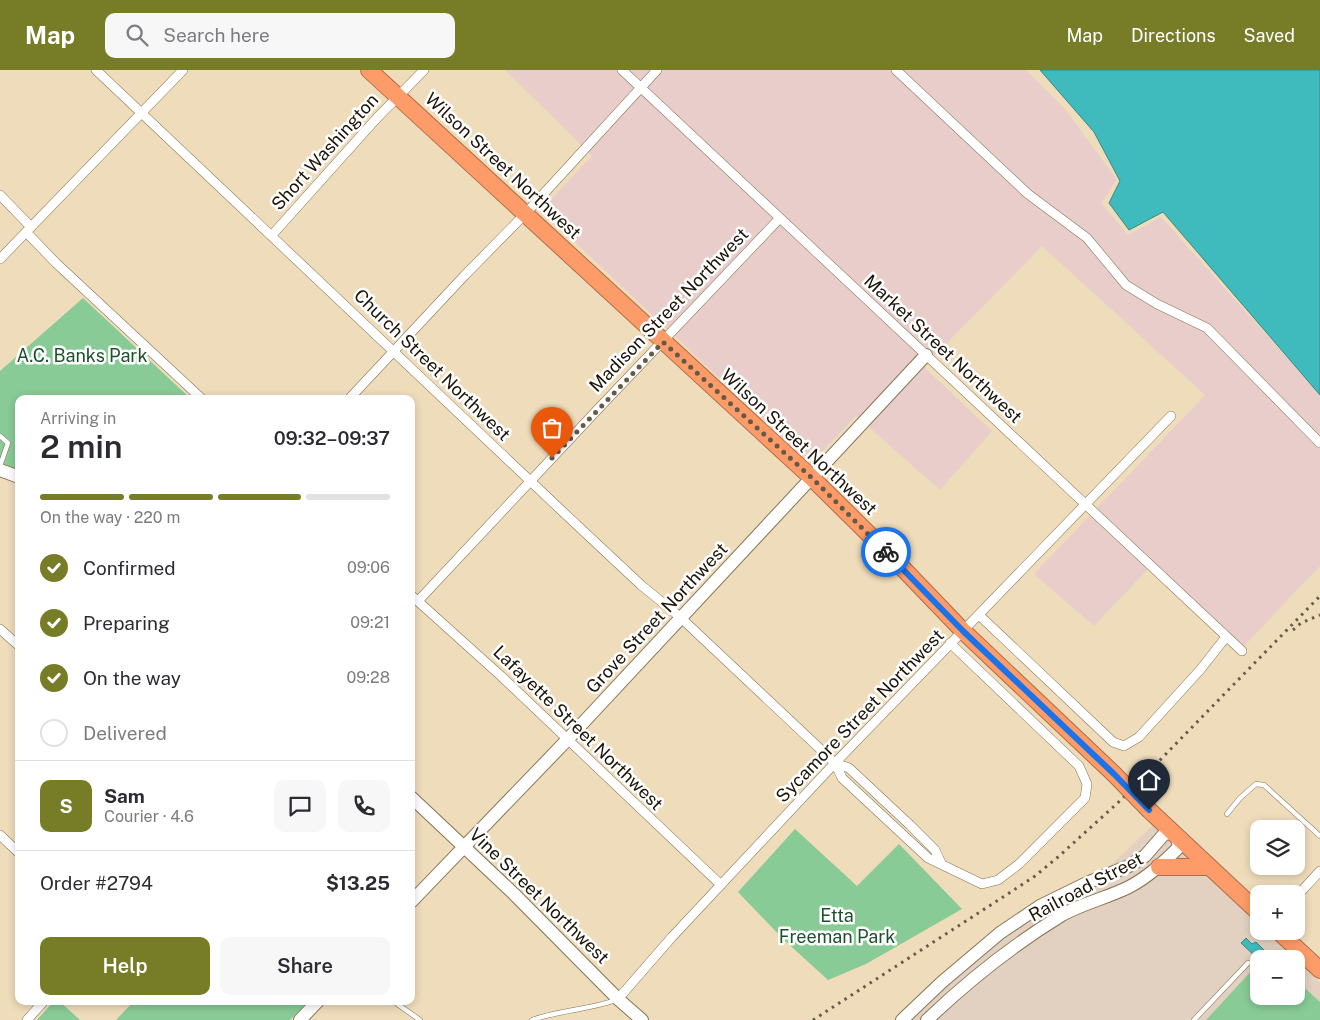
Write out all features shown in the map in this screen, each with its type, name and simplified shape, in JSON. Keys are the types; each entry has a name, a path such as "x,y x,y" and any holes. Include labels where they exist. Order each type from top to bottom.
{"highway":[{"name":"Wilson Street Northwest","path":"369,70 812,478 963,631 1250,905"},
{"path":"1159,867 1209,867"},
{"path":"1288,940 1320,970"}],"street":[{"name":"Church Street Northwest","path":"96,70 641,585 680,617 835,763 842,778 928,858 982,884 998,880 1019,864 1085,798 1087,784 1078,766 950,643"},
{"path":"0,259 183,70"},
{"name":"Short Washington","path":"272,235 398,96 424,70"},
{"name":"Market Street Northwest","path":"622,70 1242,651"},
{"path":"353,395 464,275 526,213 657,70"},
{"path":"896,70 1028,194 1087,238 1126,285 1157,304 1207,328 1320,443"},
{"path":"0,195 56,263 198,395"},
{"name":"Madison Street Northwest","path":"415,598 663,342 780,218"},
{"name":"Grove Street Northwest","path":"415,898 567,740 926,355"},
{"name":"Sycamore Street Northwest","path":"618,999 672,937 835,763 1171,416"},
{"name":"Lafayette Street Northwest","path":"415,598 501,676 721,885"},
{"path":"979,615 1113,742 1124,746 1139,737 1200,670 1226,637"},
{"path":"0,629 15,642"},
{"name":"Vine Street Northwest","path":"415,802 642,1020"},
{"path":"902,1020 942,982 1000,933 1040,906 1089,882 1129,866 1145,856 1165,833 1176,834"},
{"name":"Railroad Street","path":"927,1020 975,976 1006,951 1064,914 1139,882 1159,867 1179,847 1176,834"},
{"path":"0,835 15,849"},
{"path":"1305,887 1320,871"},
{"path":"27,1020 40,1005"},
{"path":"300,1020 314,1005"}],"lane":[{"path":"0,436 8,443 5,473"},
{"path":"1227,814 1240,798 1256,784 1264,785 1320,836"},
{"path":"1194,1020 1248,963"},
{"path":"532,1020 589,1008 618,999"},
{"path":"398,1005 420,1020"}],"shaded area":[{"path":"505,70 1026,70 1066,110 1117,180 1101,203 1128,235 1161,217 1320,395 1320,566 1241,649 1153,564 1094,626 1034,574 1205,395 1042,246 924,367 992,431 940,490 856,416 815,459 805,459 541,210 592,156"},
{"path":"1153,825 1250,917 1250,940 1275,940 1286,950 1250,950 1250,1005 1305,1005 1305,969 1320,983 1320,1020 897,1020 982,941 1109,867"}],"green space":[{"name":"A.C. Banks Park","path":"83,298 187,395 15,395 15,469 0,464 0,371"},
{"name":"Etta Freeman Park","path":"795,829 857,886 899,844 962,909 866,964 828,980 783,939 738,892"},
{"path":"1250,972 1250,1005 1305,1005 1305,988 1320,1002 1320,1020 1206,1020"},
{"path":"50,1005 63,1005 80,1020 37,1020"},
{"path":"130,1005 305,1005 290,1020 116,1020"}],"water":[{"path":"1040,70 1320,70 1320,395 1163,212 1129,230 1109,203 1120,181 1094,132"},
{"path":"1246,938 1252,944 1256,942 1264,950 1250,952 1241,943"}],"railway":[{"path":"813,1020 1035,876 1058,857 1122,799 1320,596"},
{"path":"1293,630 1301,623 1320,615"}],"way so far":[{"path":"552,458 663,342 812,478 886,552"}],"route":[{"path":"886,552 963,631 1125,784 1149,810"}]}
